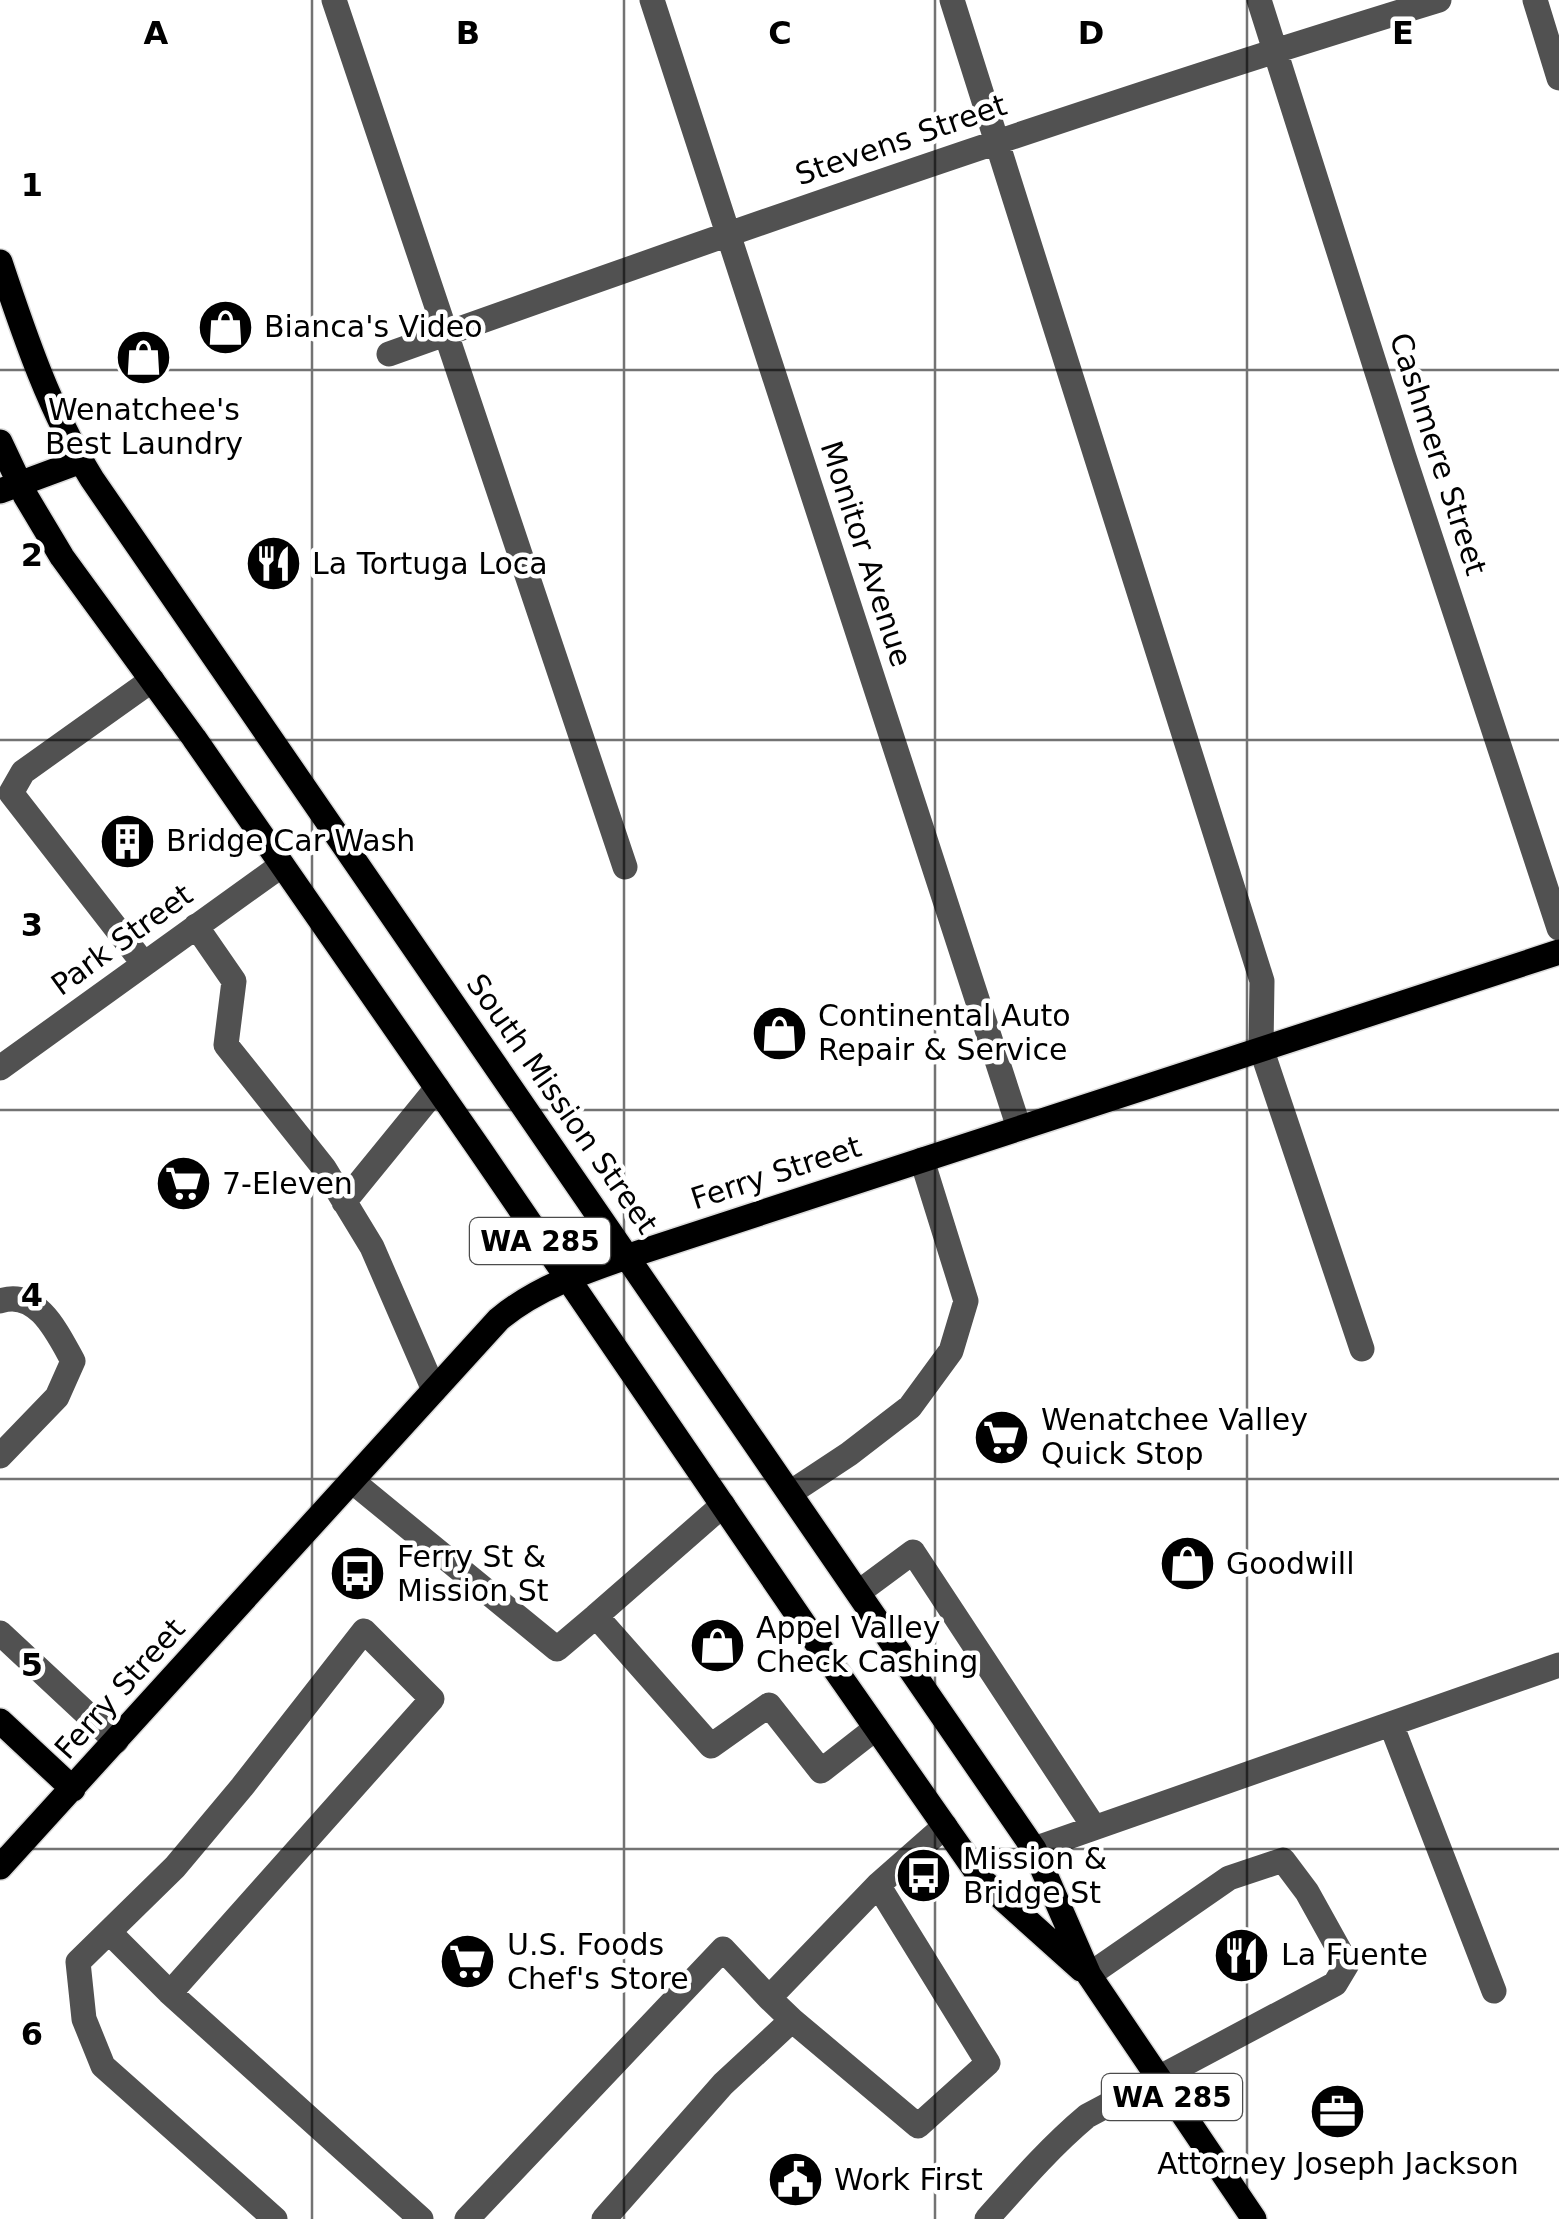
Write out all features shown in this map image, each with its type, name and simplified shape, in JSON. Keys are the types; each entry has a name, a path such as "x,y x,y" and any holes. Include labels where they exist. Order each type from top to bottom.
{"main road":[{"name":"South Mission Street","path":"0,262 44,386 81,461 1034,1848 1088,1975 1254,2219"},
{"name":"South Mission Street","path":"0,442 10,487 282,865 983,1880 1088,1975"},
{"path":"10,487 81,461"},
{"name":"Ferry Street","path":"0,1867 512,1308 566,1279 628,1256 1559,952"},
{"path":"0,1722 73,1789"}],"street":[{"path":"334,0 625,867"},
{"name":"Monitor Avenue","path":"652,0 1018,1128"},
{"path":"952,0 1262,981 1262,1048 1362,1348"},
{"name":"Cashmere Street","path":"1259,0 1559,928"},
{"name":"Stevens Street","path":"389,354 997,142 1438,0"},
{"path":"1535,0 1559,78"},
{"path":"144,964 10,792 23,772 152,680"},
{"name":"Park Street","path":"0,1068 282,865"},
{"path":"196,926 234,981 226,1044 324,1168 372,1247 434,1390"},
{"path":"344,1202 437,1088"},
{"path":"790,1493 910,1407 951,1350 966,1300 922,1160"},
{"path":"0,1301 12,1297 31,1302 56,1330 73,1361 57,1397 0,1456"},
{"path":"352,1481 557,1649 723,1505"},
{"path":"859,1592 914,1552 1094,1827"},
{"path":"596,1616 711,1746 769,1705 821,1771 876,1728"},
{"path":"170,1992 432,1699 364,1631 186,1854 78,1962 84,2019 103,2066 275,2219"},
{"path":"0,1633 116,1741"},
{"path":"1034,1848 1559,1666"},
{"path":"1392,1724 1494,1990"},
{"path":"769,1998 878,1885 945,1826"},
{"path":"987,2219 1060,2139 1088,2116 1335,1984 1347,1964 1307,1892 1282,1860 1229,1878 1088,1975"},
{"path":"467,2219 722,1949 792,2020 918,2126 988,2062 878,1885"},
{"path":"109,1932 421,2219"},
{"path":"604,2219 723,2084 792,2020"}],"place":[{"name":"Bianca's Video","path":"225,327"},
{"name":"Wenatchee's Best Laundry","path":"144,358"},
{"name":"La Tortuga Loca","path":"273,564"},
{"name":"Bridge Car Wash","path":"127,841"},
{"name":"Continental Auto Repair & Service","path":"779,1033"},
{"name":"7-Eleven","path":"183,1184"},
{"name":"Wenatchee Valley Quick Stop","path":"1002,1437"},
{"name":"Goodwill","path":"1187,1564"},
{"name":"Ferry St & Mission St","path":"358,1574"},
{"name":"Appel Valley Check Cashing","path":"717,1645"},
{"name":"Mission & Bridge St","path":"924,1876"},
{"name":"La Fuente","path":"1242,1955"},
{"name":"U.S. Foods Chef's Store","path":"468,1962"},
{"name":"Attorney Joseph Jackson","path":"1338,2112"},
{"name":"Work First","path":"795,2180"}]}
